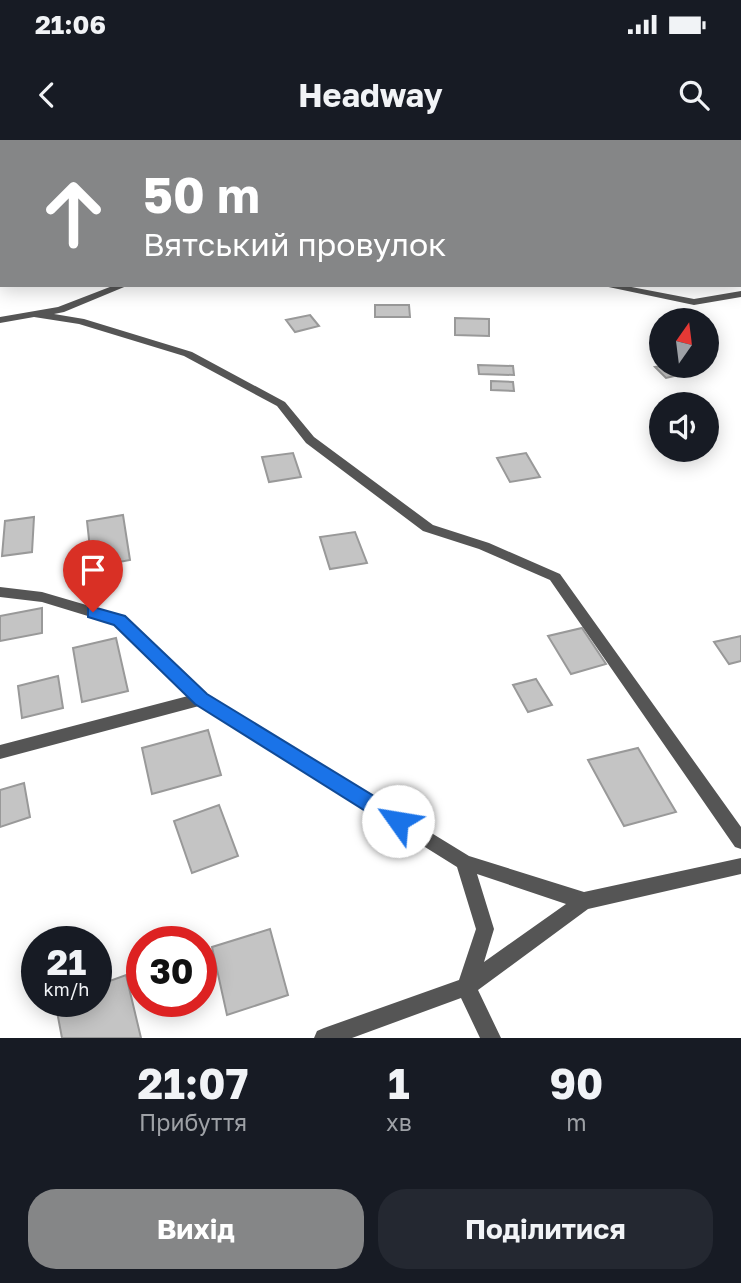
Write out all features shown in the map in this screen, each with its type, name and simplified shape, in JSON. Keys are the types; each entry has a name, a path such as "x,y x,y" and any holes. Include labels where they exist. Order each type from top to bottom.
{"street":[{"path":"0,320 60,310 119,287"},
{"path":"615,287 694,302 741,294"},
{"path":"32,314 80,321 188,354 281,404 310,440 428,528 484,546 555,577 741,841"},
{"path":"0,592 42,597 119,620 201,699 464,862 584,901"},
{"path":"0,752 201,699"},
{"path":"464,862 485,929 466,987 491,1038"},
{"path":"324,1038 466,987 584,901 741,866"}],"building":[{"path":"375,305 409,305 410,317 375,317"},
{"path":"310,315 319,326 295,332 286,320"},
{"path":"455,318 489,319 489,336 455,335"},
{"path":"478,365 513,366 514,375 479,374"},
{"path":"491,381 513,382 514,391 491,390"},
{"path":"293,453 301,477 269,482 262,457"},
{"path":"526,453 540,477 510,482 497,458"},
{"path":"123,515 130,560 92,567 87,521"},
{"path":"34,517 32,552 2,556 5,521"},
{"path":"355,532 367,563 330,569 320,537"},
{"path":"42,608 42,633 0,641 0,616"},
{"path":"582,628 606,664 571,674 548,636"},
{"path":"741,636 741,661 729,664 714,642"},
{"path":"116,638 128,691 82,702 73,648"},
{"path":"58,676 63,708 22,718 18,686"},
{"path":"536,679 552,705 528,712 513,685"},
{"path":"208,730 221,775 152,794 142,748"},
{"path":"638,748 676,812 624,826 588,760"},
{"path":"24,783 30,817 0,827 0,790"},
{"path":"219,805 238,856 192,873 174,821"},
{"path":"270,929 288,995 227,1015 217,970 217,945"},
{"path":"126,975 126,1017 136,1017 141,1038 62,1038 58,1017 112,1017 112,980"}],"route":[{"path":"93,612 119,620 201,699 398,821"}]}
